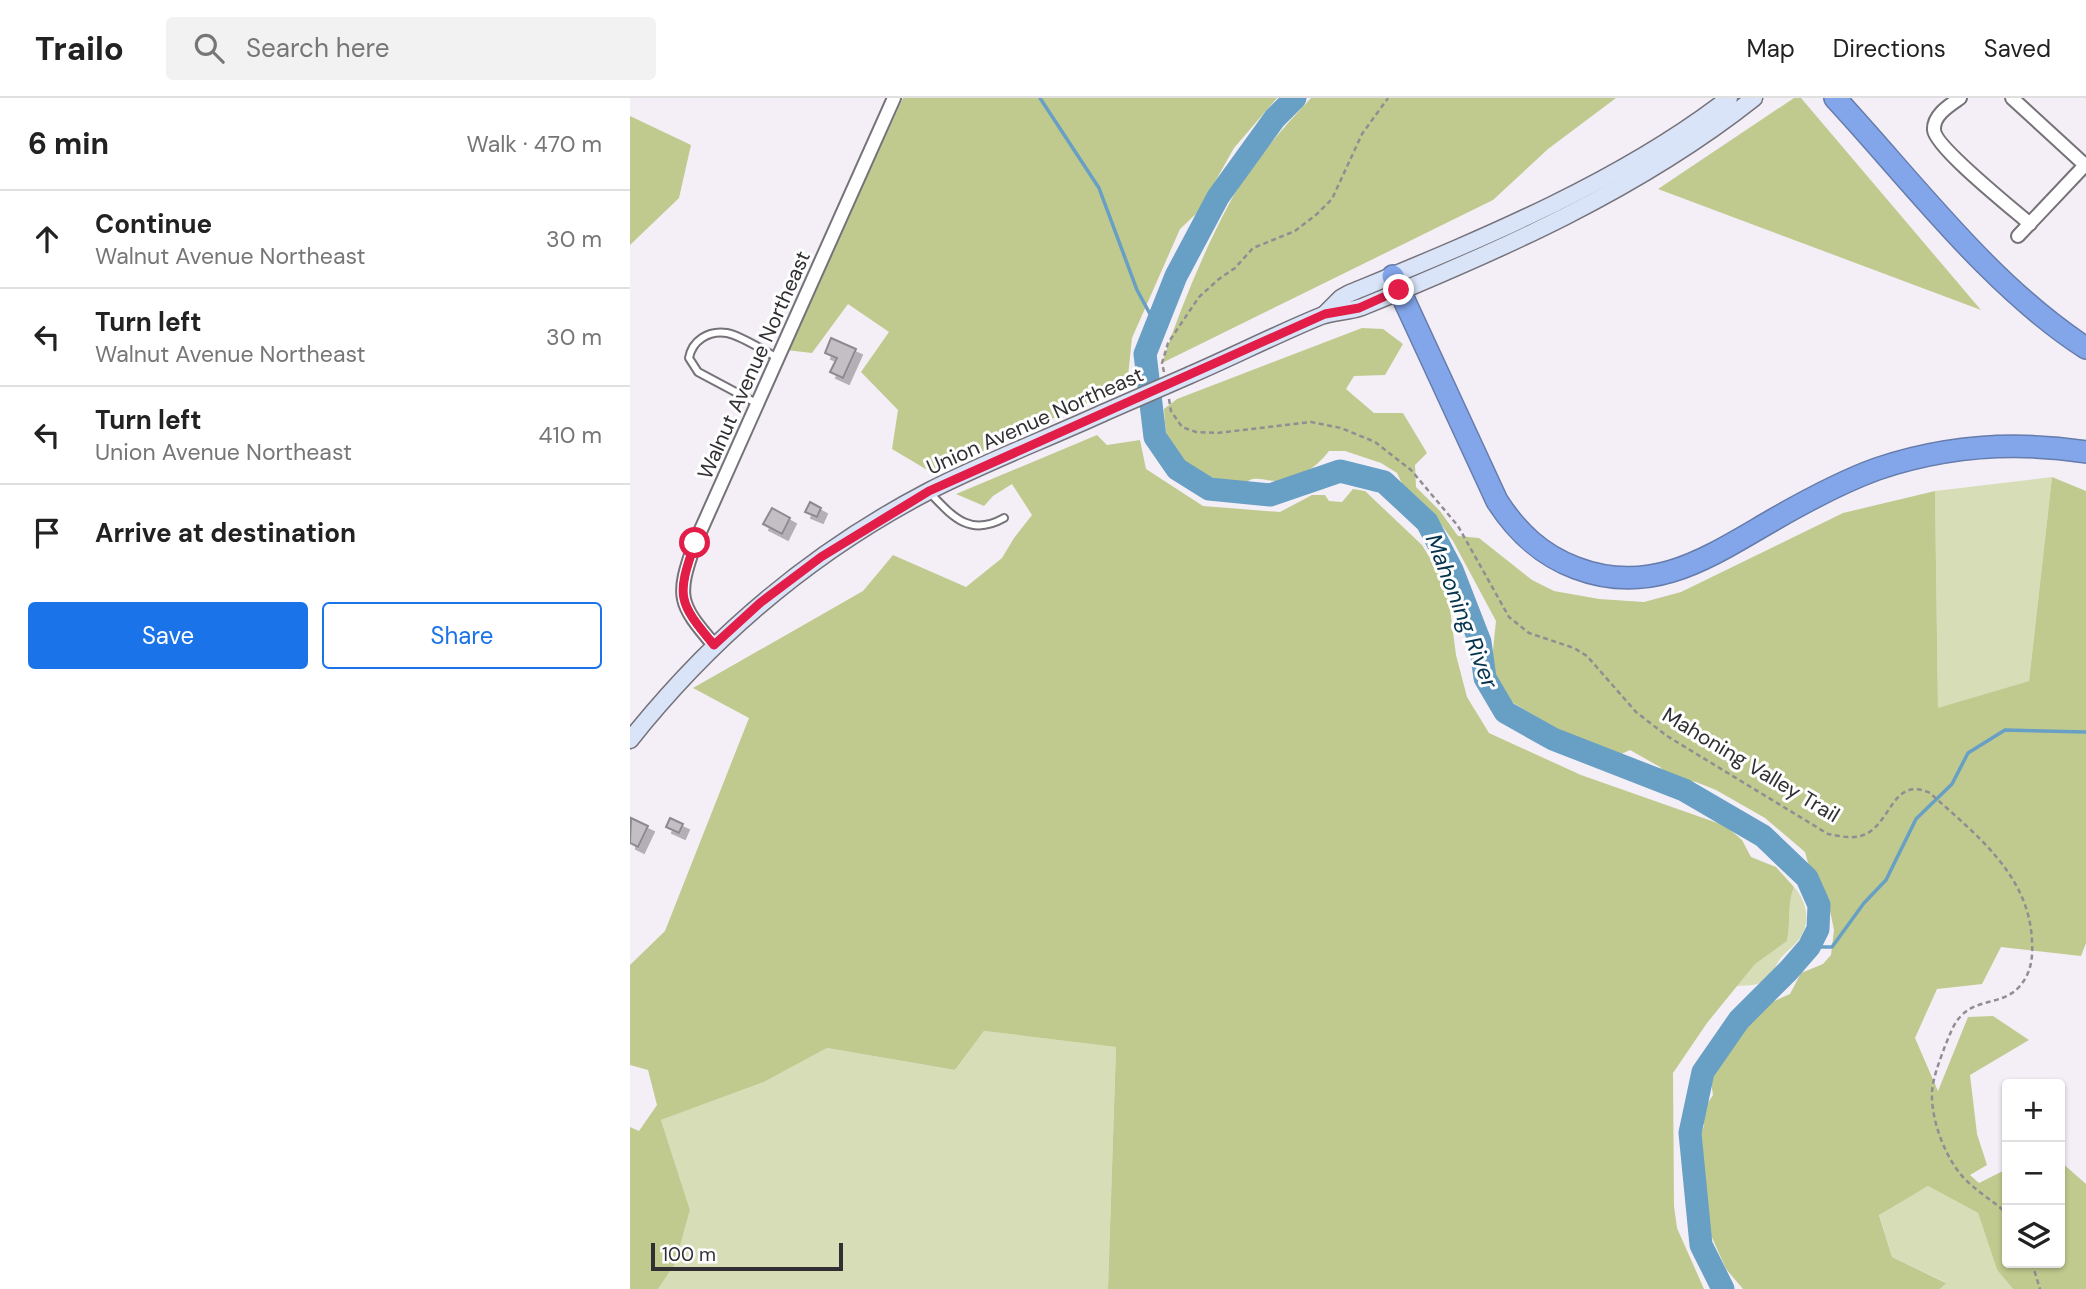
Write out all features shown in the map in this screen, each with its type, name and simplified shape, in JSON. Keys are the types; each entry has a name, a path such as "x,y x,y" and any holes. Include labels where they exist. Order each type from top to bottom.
{"highway":[{"path":"1835,98 1990,267 2047,319 2086,348"},
{"path":"1396,283 1422,334 1488,484 1507,517 1534,545 1549,556 1594,574 1632,578 1651,577 1679,570 1714,554 1823,493 1903,461 1951,451 1989,447 2046,447 2086,452"}],"main road":[{"name":"Union Avenue Northeast","path":"630,740 714,645 760,603 821,557 929,491 1325,314 1359,308 1396,283 1611,174 1662,144 1729,98"},
{"name":"Union Avenue Northeast","path":"1396,283 1500,247 1599,199 1670,158 1754,98"}],"street":[{"name":"Walnut Avenue Northeast","path":"714,645 685,607 682,591 685,570 894,98"},
{"path":"1960,98 1936,119 1934,133 1981,181 2030,224"},
{"path":"2012,98 2086,165 2018,236"}],"lane":[{"path":"758,404 698,372 689,358 691,348 696,340 727,333 778,358"},
{"path":"929,491 967,524 989,526 1004,518"}],"path":[{"path":"1164,375 1162,363 1168,343 1199,297 1235,268 1253,248 1295,231 1332,199 1362,134 1388,98"},
{"name":"Mahoning Valley Trail","path":"1168,399 1171,411 1182,427 1196,432 1217,433 1311,422 1340,428 1375,442 1411,470 1458,526 1509,617 1529,633 1574,648 1587,656 1636,712 1657,728 1828,834 1850,838 1865,835 1877,826 1899,796 1910,788 1919,788 1930,793 1995,852 2016,883 2026,908 2032,934 2033,955 2029,972 2019,987 1995,1002 1976,1005 1954,1024 1939,1063 1932,1092 1940,1138 1956,1168 1973,1187 2002,1210"},
{"path":"2034,1268 2040,1289"}],"green space":[{"path":"903,98 1277,98 1234,148 1198,212 1180,229 1132,338 1125,385 934,474 892,449 898,410 861,372 889,332 848,304 812,353 786,350"},
{"path":"1311,98 1616,98 1548,149 1493,200 1162,363 1192,282 1229,204 1256,162"},
{"path":"1794,98 1801,98 1981,310 1658,189"},
{"path":"630,116 691,145 679,198 630,245"},
{"path":"1362,328 1383,329 1403,344 1385,375 1354,376 1346,389 1374,413 1403,413 1427,453 1415,465 1416,487 1440,511 1458,536 1479,538 1532,580 1554,591 1599,599 1644,602 1681,592 1843,513 1935,491 1938,708 2029,681 2052,477 2086,491 2086,943 2081,956 2001,947 1982,984 1937,989 1915,1038 1938,1091 1968,1017 1993,1016 2029,1040 1970,1075 1977,1134 1987,1165 1970,1175 1979,1183 2002,1172 2002,1268 2065,1268 2065,1165 2086,1184 2086,1289 2013,1289 1997,1270 1978,1213 1928,1186 1879,1215 1892,1257 1946,1283 1940,1289 1743,1289 1726,1269 1706,1224 1698,1141 1704,1126 1702,1112 1713,1095 1710,1076 1714,1062 1765,1005 1790,994 1801,973 1823,964 1831,955 1834,930 1829,906 1810,870 1805,852 1765,818 1716,790 1696,782 1669,777 1660,767 1630,750 1610,759 1579,747 1505,698 1491,669 1496,621 1453,541 1433,513 1405,490 1397,473 1381,463 1345,451 1329,451 1312,468 1291,478 1275,481 1253,479 1231,486 1203,479 1179,463 1171,451 1164,409 1177,399"},
{"path":"1097,435 1107,445 1140,440 1146,469 1203,506 1280,512 1312,495 1325,495 1329,501 1342,502 1353,489 1365,491 1422,545 1447,586 1456,655 1467,697 1489,733 1581,775 1726,826 1742,840 1751,857 1776,867 1794,887 1787,941 1755,964 1707,1023 1673,1073 1674,1206 1677,1228 1704,1289 1108,1289 1116,1047 984,1031 955,1070 827,1048 764,1082 661,1120 690,1210 675,1264 658,1289 630,1289 630,1127 639,1131 657,1105 648,1070 630,1065 630,965 665,931 749,718 693,688 863,591 893,555 966,587 1002,558 1032,515 1012,484 993,496 984,506 956,494"},
{"path":"2052,477 2029,681 1938,709 1935,491"},
{"path":"1794,887 1805,905 1806,912 1806,925 1800,938 1780,959 1769,978 1758,984 1737,986 1755,963 1787,941"},
{"path":"984,1031 1116,1047 1108,1289 658,1289 675,1264 690,1210 661,1120 764,1082 827,1048 955,1070"},
{"path":"1928,1186 1978,1213 1997,1270 2013,1289 1940,1289 1945,1282 1892,1257 1879,1214"}],"building":[{"path":"831,338 856,349 843,378 830,372 837,358 825,353"},
{"path":"810,502 821,508 817,517 805,512"},
{"path":"772,508 790,518 782,534 763,524"},
{"path":"631,818 648,826 638,847 630,843"},
{"path":"670,818 683,824 679,833 666,827"}],"waterway":[{"path":"1040,98 1099,188 1137,290 1156,325"},
{"name":"Mahoning River","path":"1295,98 1275,118 1218,197 1176,276 1145,354 1155,437 1177,469 1209,489 1270,495 1340,471 1384,482 1427,522 1452,570 1480,642 1485,678 1505,712 1553,739 1684,790 1763,836 1807,878 1819,905 1818,929 1809,947 1739,1020 1703,1072 1690,1133 1701,1245 1723,1289"},
{"path":"1809,947 1832,947 1864,903 1886,880 1916,819 1952,784 1968,753 2005,730 2086,732"}],"route":[{"path":"695,543 685,570 683,601 692,619 714,645 790,579 929,491 1325,314 1359,308 1399,290"}]}
